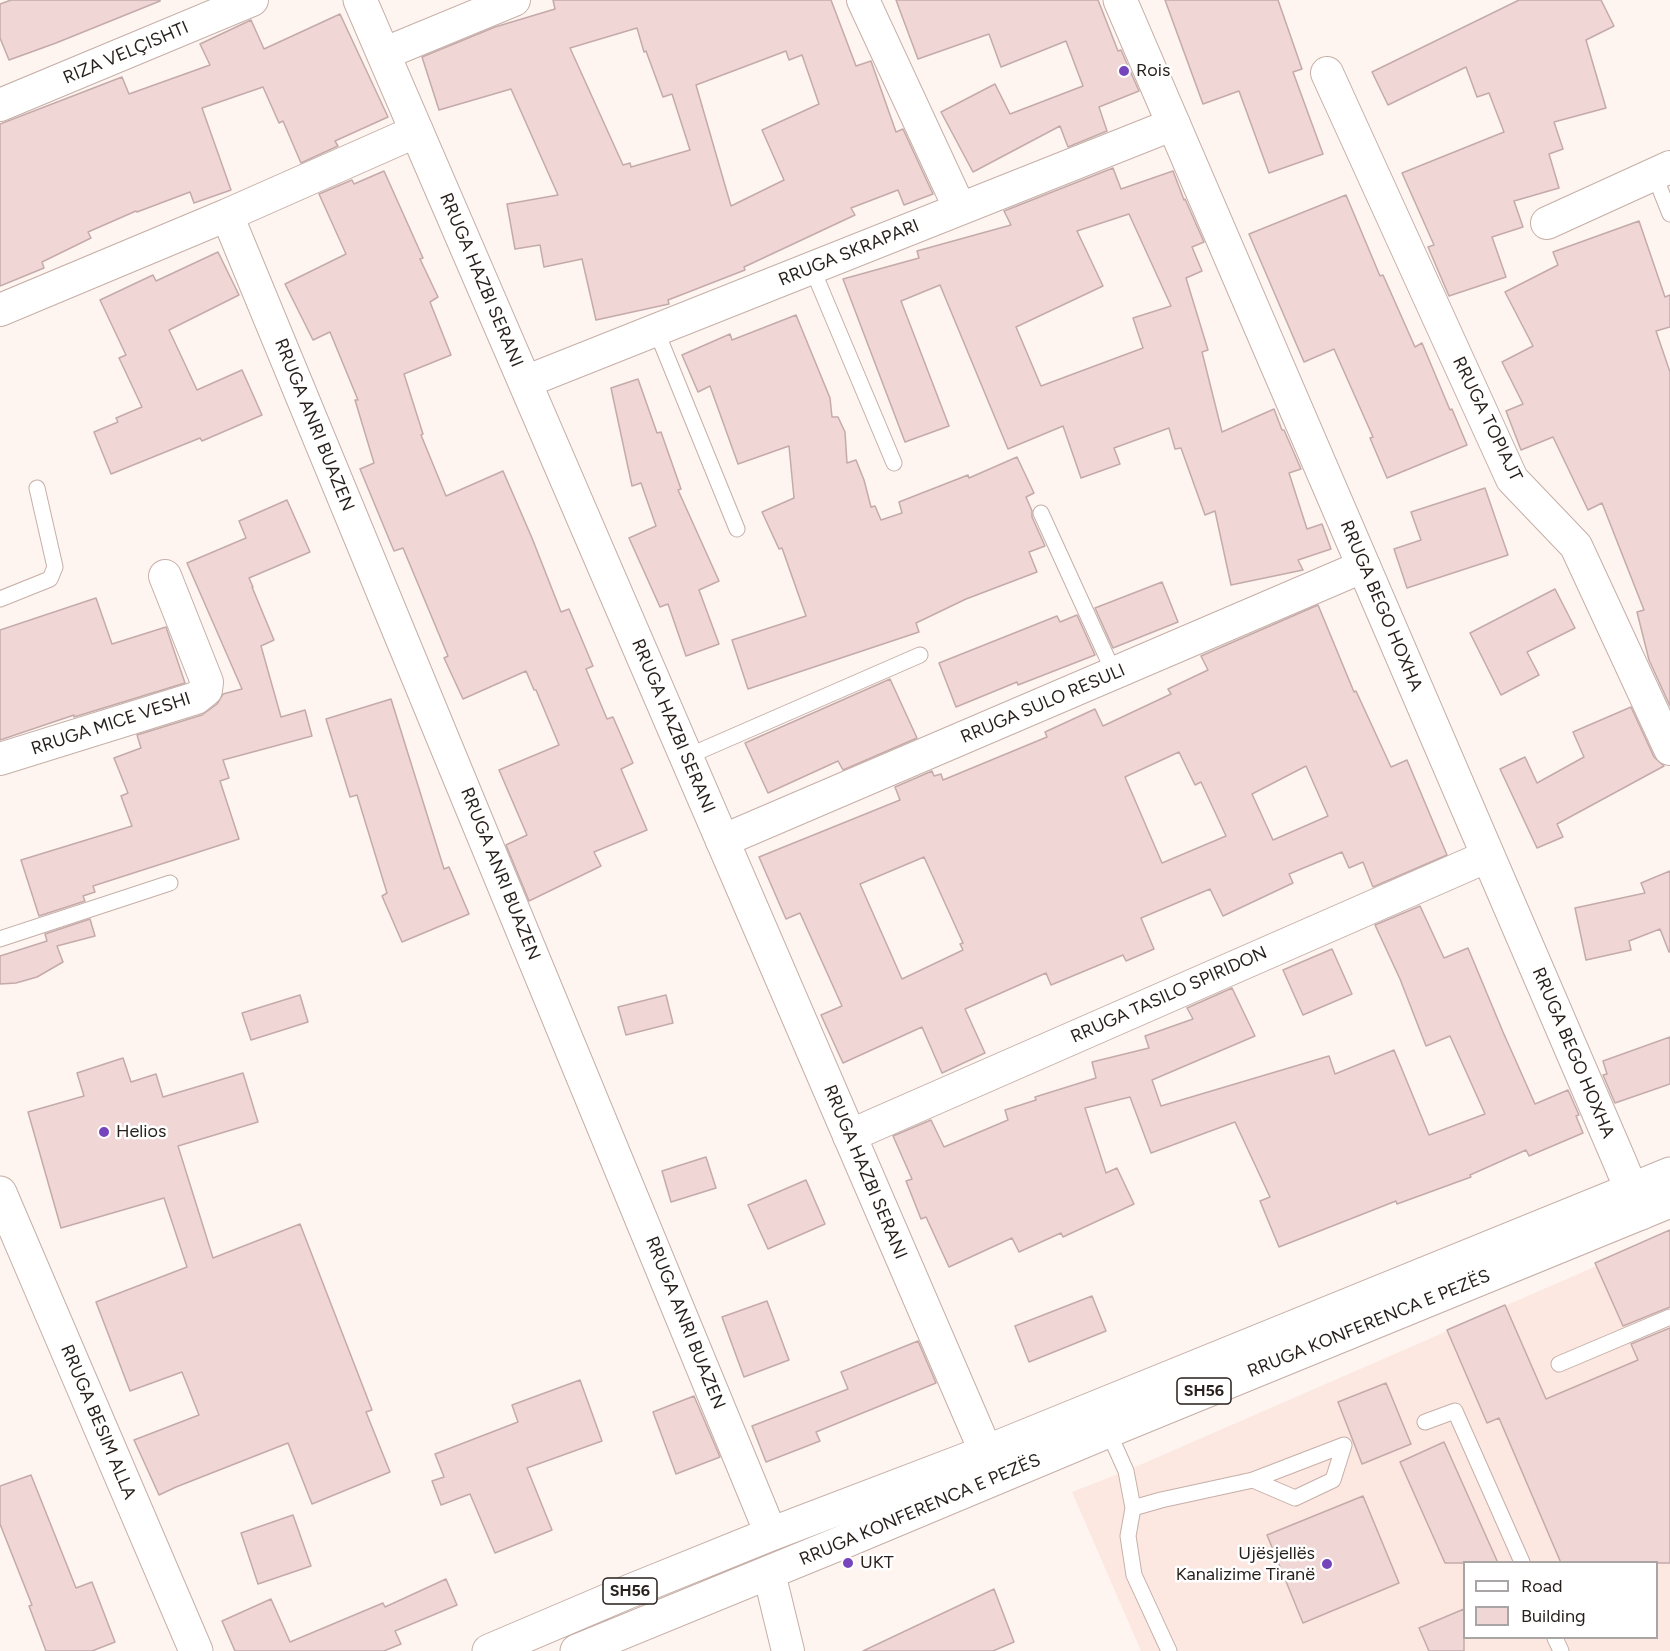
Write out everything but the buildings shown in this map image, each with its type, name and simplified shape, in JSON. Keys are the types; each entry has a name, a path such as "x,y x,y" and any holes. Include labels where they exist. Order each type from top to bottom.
{"street":[{"name":"RIZA VELÇISHTI","path":"0,105 252,0"},
{"name":"RRUGA HAZBI SERANI","path":"360,0 986,1452"},
{"path":"383,54 514,0"},
{"path":"862,0 960,209"},
{"name":"RRUGA BEGO HOXHA","path":"1120,0 1488,856 1648,1201"},
{"name":"RRUGA TOPIAJT","path":"1327,74 1512,479 1576,546 1670,749"},
{"name":"RRUGA SKRAPARI","path":"525,382 1174,124"},
{"path":"0,310 417,131"},
{"path":"1547,223 1662,171"},
{"name":"RRUGA ANRI BUAZEN","path":"227,214 771,1534"},
{"name":"RRUGA SULO RESULI","path":"723,841 1364,566"},
{"name":"RRUGA MICE VESHI","path":"0,759 196,698 206,690 207,682 165,576"},
{"name":"RRUGA TASILO SPIRIDON","path":"849,1136 1488,856"},
{"name":"RRUGA KONFERENCA E PEZËS","path":"769,1573 1648,1201 1670,1174"},
{"name":"RRUGA KONFERENCA E PEZËS","path":"771,1534 1648,1201"},
{"name":"RRUGA BESIM ALLA","path":"2,1203 196,1651"},
{"name":"SH56","path":"489,1651 771,1534"},
{"path":"769,1573 788,1651"},
{"name":"SH56","path":"577,1651 769,1573"}],"lane":[{"path":"1662,171 1670,214"},
{"path":"812,268 894,464"},
{"path":"656,330 737,529"},
{"path":"0,599 50,579 55,567 37,488"},
{"path":"1041,513 1114,673"},
{"path":"686,757 920,655"},
{"path":"0,939 170,883"},
{"path":"1559,1364 1670,1317"},
{"path":"1425,1422 1455,1411 1521,1561"},
{"path":"1108,1431 1126,1471 1134,1509 1128,1536 1134,1575 1169,1651"},
{"path":"1134,1509 1161,1500 1253,1480 1344,1446 1333,1480 1295,1498 1253,1480"}],"shaded area":[{"path":"1670,1234 1670,1651 1141,1651 1072,1492 1126,1471"}],"place":[{"name":"Rois","path":"1124,71"},
{"name":"Helios","path":"104,1132"},
{"name":"UKT","path":"848,1563"},
{"name":"Ujësjellës Kanalizime Tiranë","path":"1327,1564"}]}
